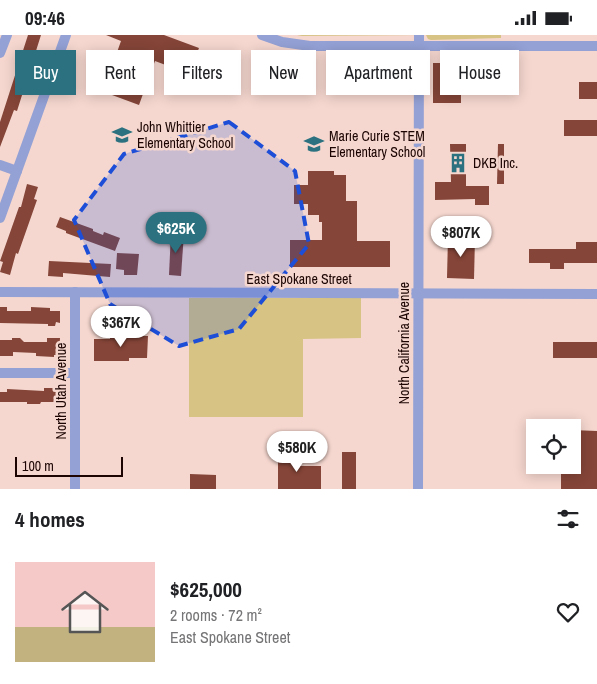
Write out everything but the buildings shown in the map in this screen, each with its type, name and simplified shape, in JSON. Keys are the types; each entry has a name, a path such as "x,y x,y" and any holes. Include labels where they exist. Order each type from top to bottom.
{"street":[{"path":"0,53 7,35"},
{"path":"0,218 66,35"},
{"path":"262,35 282,42 310,46 597,46"},
{"name":"North California Avenue","path":"418,35 418,489"},
{"path":"0,165 17,171"},
{"name":"East Spokane Street","path":"0,292 597,294"},
{"name":"North Utah Avenue","path":"75,489 76,292"},
{"path":"0,373 75,373"}],"highlighted area":[{"path":"229,122 295,171 309,244 239,329 179,346 110,304 74,220 124,154"}],"shaded area":[{"path":"297,35 426,35 302,36"},
{"path":"426,35 501,35 501,38 431,40"},
{"path":"189,298 361,298 361,338 303,339 303,417 189,417"}],"place":[{"name":"John Whittier Elementary School","path":"122,135"},
{"name":"Marie Curie STEM Elementary School","path":"314,144"},
{"name":"DKB Inc.","path":"458,163"}]}
